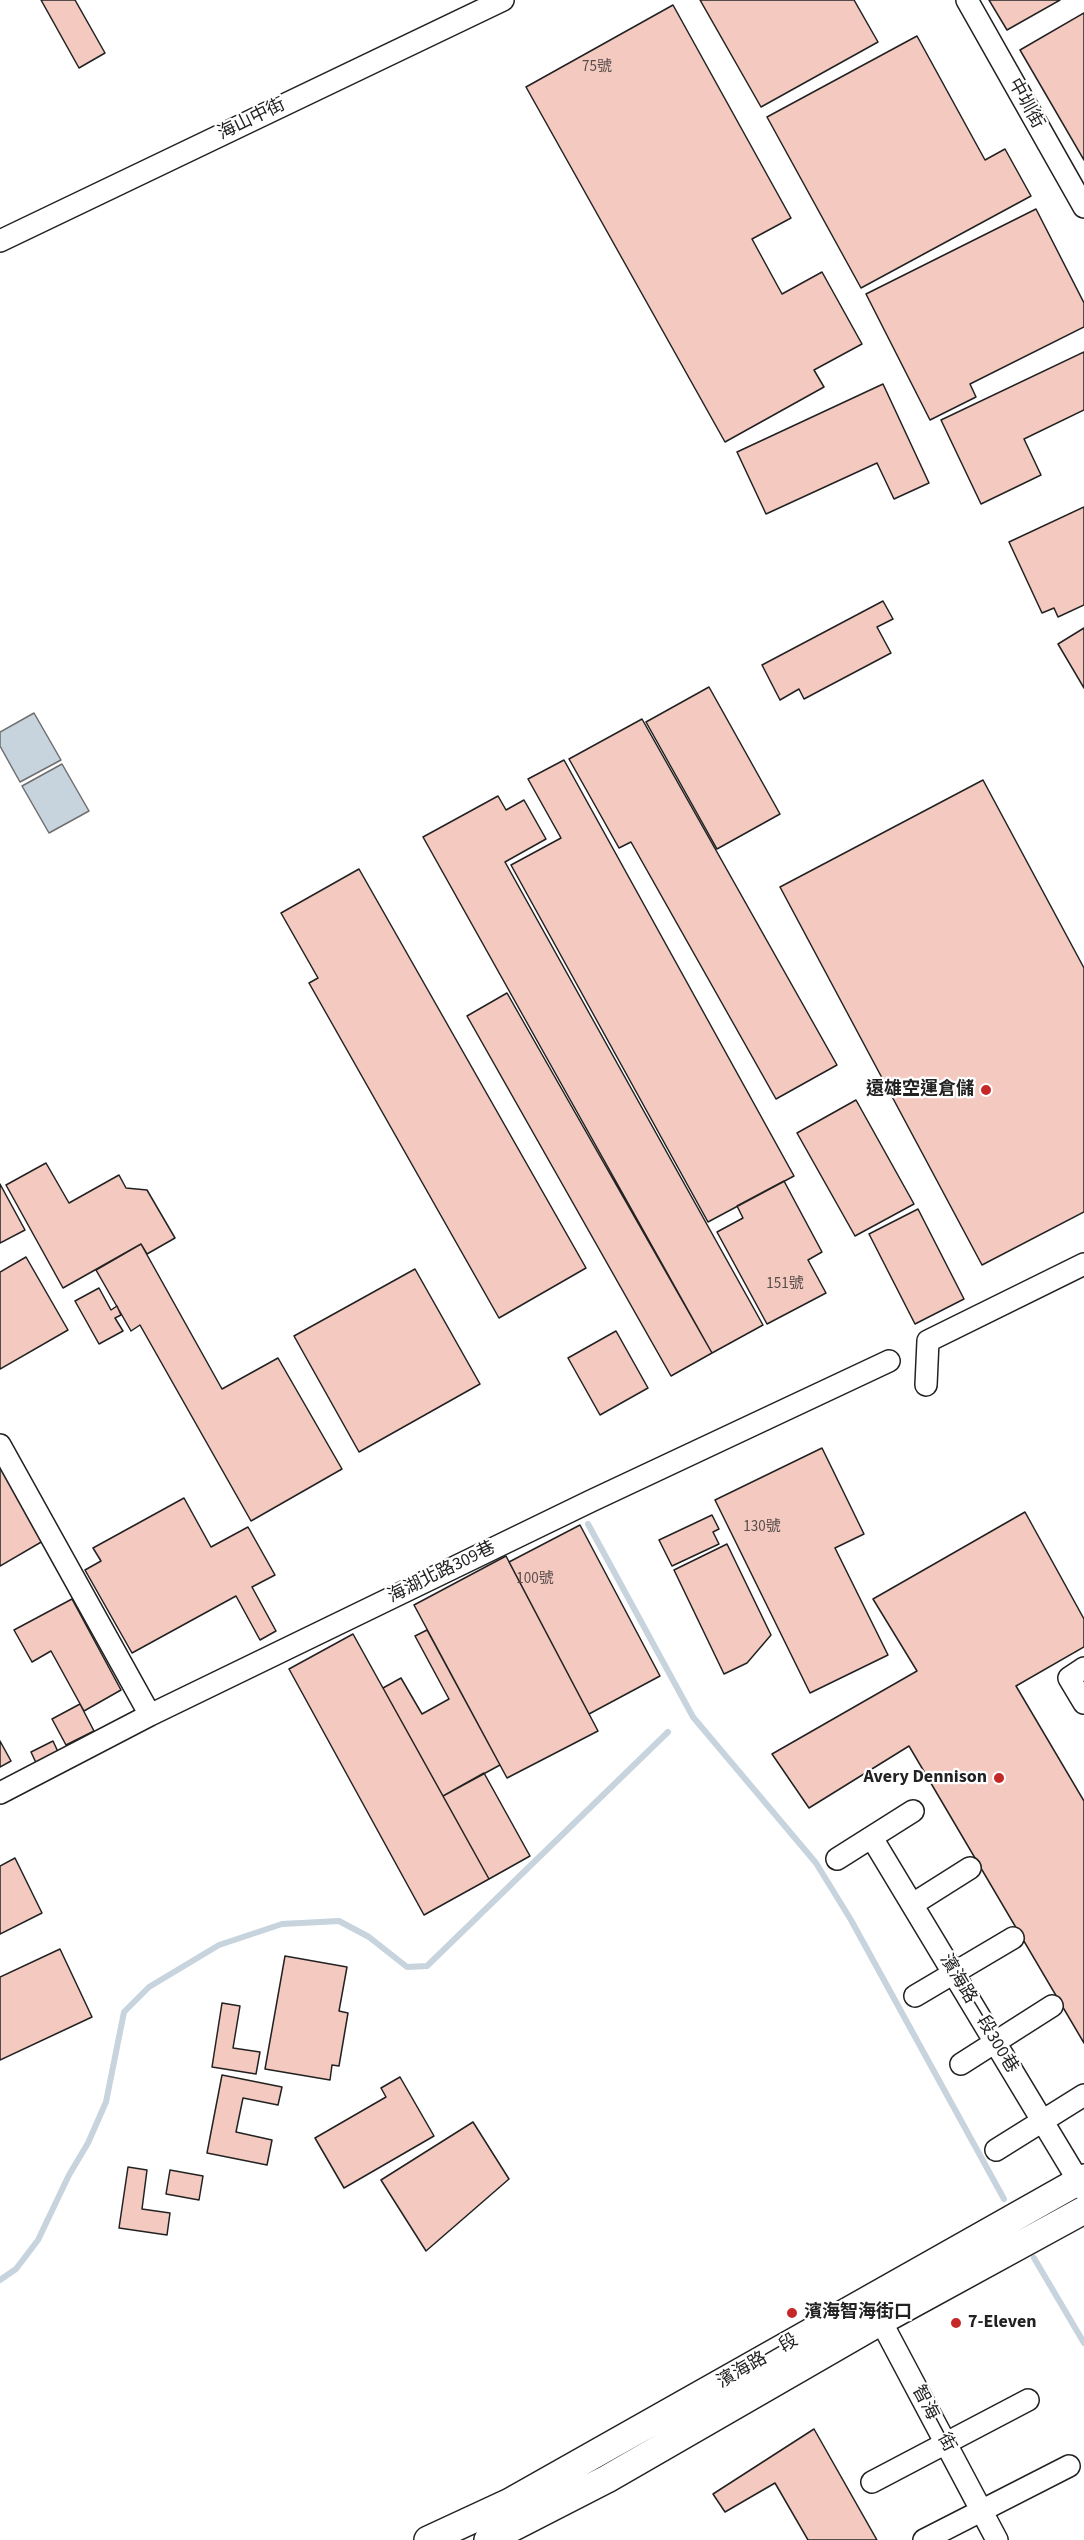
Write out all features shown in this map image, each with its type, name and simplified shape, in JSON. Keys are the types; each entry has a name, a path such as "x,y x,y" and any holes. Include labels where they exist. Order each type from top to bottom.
{"main road":[{"name":"濱海路一段","path":"488,2540 626,2468 875,2310 1082,2183"},
{"name":"濱海路一段","path":"428,2540 510,2502 609,2447 875,2310 1084,2210"},
{"path":"609,2447 626,2468"}],"street":[{"name":"海山中街","path":"0,241 503,0"},
{"name":"中圳街","path":"967,0 1084,207"},
{"path":"926,1385 928,1341 1082,1269"},
{"name":"海湖北路309巷","path":"0,1793 150,1715 591,1501 888,1361"},
{"path":"0,1445 150,1715"},
{"path":"1076,1673 1084,1703"},
{"path":"837,1859 913,1811"},
{"name":"濱海路一段300巷","path":"872,1838 1042,2121 1082,2183"},
{"path":"913,1904 970,1868"},
{"path":"915,1996 1013,1938"},
{"path":"961,2064 1052,2006"},
{"path":"996,2150 1084,2095"},
{"name":"智海一街","path":"875,2310 997,2540"},
{"path":"872,2482 1028,2400"},
{"path":"924,2540 1069,2466"}],"shaded area":[{"path":"34,713 61,760 20,782 0,746 0,732"},
{"path":"62,764 89,811 49,833 22,786"}],"building":[{"path":"41,0 75,0 105,53 79,68"},
{"path":"700,0 854,0 878,42 761,107"},
{"path":"989,0 1060,0 1007,30"},
{"path":"673,5 791,218 752,239 782,294 822,272 862,344 814,370 824,387 725,442 526,87"},
{"path":"1084,13 1084,160 1020,50"},
{"path":"917,36 985,160 1005,149 1031,196 861,288 767,117"},
{"path":"1036,209 1084,303 1084,327 970,384 976,397 930,420 866,294"},
{"path":"1084,352 1084,410 1024,439 1041,475 981,504 941,420"},
{"path":"883,384 929,483 894,499 877,463 766,514 737,452"},
{"path":"1084,507 1084,605 1058,617 1054,608 1042,613 1009,542"},
{"path":"883,601 893,619 877,627 891,653 804,699 799,689 780,700 762,665"},
{"path":"1084,628 1084,688 1058,644"},
{"path":"709,687 780,814 717,849 646,722"},
{"path":"642,719 837,1065 776,1099 631,842 619,848 569,759"},
{"path":"564,760 794,1176 708,1222 511,865 561,838 528,779"},
{"name":"遠雄空運倉儲","path":"983,780 1084,968 1084,1212 982,1265 780,887"},
{"path":"498,796 506,810 524,800 546,839 505,862 763,1325 712,1353 423,837"},
{"path":"359,869 586,1268 499,1318 309,983 318,978 281,913"},
{"path":"507,993 712,1353 671,1376 467,1016"},
{"path":"856,1100 914,1204 855,1236 797,1133"},
{"path":"46,1163 69,1203 119,1175 126,1188 147,1190 175,1238 147,1254 141,1244 63,1288 6,1185"},
{"path":"784,1181 822,1252 808,1260 826,1293 767,1324 717,1232 743,1218 737,1206"},
{"path":"0,1184 25,1230 0,1243"},
{"path":"918,1209 964,1299 915,1324 869,1234"},
{"path":"141,1244 222,1389 278,1358 342,1469 251,1521 140,1325 131,1331 96,1270"},
{"path":"26,1257 68,1330 0,1369 0,1272"},
{"path":"415,1269 480,1384 359,1452 294,1336"},
{"path":"99,1288 111,1310 117,1306 121,1315 115,1318 123,1331 99,1344 75,1301"},
{"path":"616,1331 648,1388 600,1415 568,1358"},
{"path":"822,1448 864,1534 835,1548 888,1655 810,1693 715,1500"},
{"path":"0,1465 43,1541 0,1566"},
{"path":"184,1498 211,1547 248,1527 275,1575 252,1587 276,1631 260,1640 236,1596 132,1653 85,1570 101,1561 93,1548"},
{"name":"Avery Dennison","path":"1025,1512 1084,1619 1084,1647 1016,1686 1084,1801 1084,2043 909,1746 809,1808 772,1754 917,1671 873,1599"},
{"path":"712,1515 719,1529 713,1532 719,1544 672,1566 659,1540"},
{"path":"580,1525 660,1676 589,1714 509,1562"},
{"path":"727,1544 771,1635 747,1663 724,1674 674,1570"},
{"path":"506,1556 598,1731 507,1778 414,1605"},
{"path":"72,1599 121,1690 84,1711 51,1651 32,1662 14,1630"},
{"path":"427,1630 500,1765 443,1796 383,1688 401,1678 422,1714 449,1699 415,1636"},
{"path":"353,1634 489,1879 424,1915 289,1669"},
{"path":"80,1704 94,1731 66,1745 52,1719"},
{"path":"0,1741 11,1761 0,1767"},
{"path":"53,1741 59,1754 37,1765 31,1752"},
{"path":"484,1773 530,1856 489,1879 443,1796"},
{"path":"15,1858 42,1913 0,1934 0,1866"},
{"path":"60,1949 92,2017 0,2060 0,1977"},
{"path":"285,1956 347,1967 339,2011 348,2013 339,2066 332,2065 330,2080 265,2069"},
{"path":"222,2003 240,2006 233,2048 260,2052 256,2074 212,2067"},
{"path":"222,2075 282,2087 278,2105 243,2098 236,2132 272,2140 267,2165 207,2153"},
{"path":"400,2077 434,2136 344,2188 315,2138 386,2097 381,2088"},
{"path":"473,2122 509,2179 426,2251 381,2180"},
{"path":"128,2167 147,2170 142,2209 170,2213 167,2235 119,2228"},
{"path":"170,2170 203,2176 199,2200 166,2194"},
{"path":"814,2429 877,2540 808,2540 775,2483 725,2512 713,2494"}],"waterway":[{"path":"588,1524 693,1717 816,1863 851,1920 1004,2199"},
{"path":"0,2280 16,2269 38,2240 69,2175 88,2143 106,2102 124,2012 149,1987 219,1945 282,1924 339,1921 369,1937 407,1967 427,1966 668,1732"},
{"path":"1034,2258 1084,2343"}],"place":[{"name":"遠雄空運倉儲","path":"986,1090"},
{"name":"Avery Dennison","path":"999,1778"},
{"name":"濱海智海街口","path":"792,2313"},
{"name":"7-Eleven","path":"956,2323"}]}
